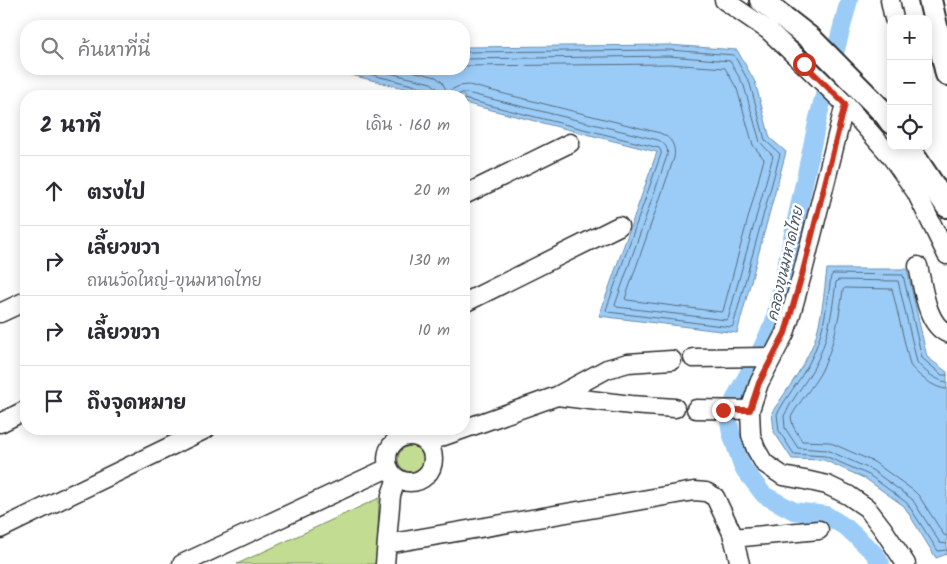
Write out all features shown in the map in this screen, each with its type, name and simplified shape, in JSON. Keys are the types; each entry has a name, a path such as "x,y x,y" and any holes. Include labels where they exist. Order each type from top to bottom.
{"main road":[{"path":"761,0 811,39 887,116"},
{"path":"930,0 939,62"},
{"path":"910,150 947,206"}],"street":[{"path":"724,0 768,30 841,101 890,155 916,192 947,255"},
{"path":"890,0 893,15"},
{"path":"841,101 802,275 785,333 766,358 759,383 745,410 756,449 764,463 783,476 827,485 848,495 867,508 906,564"},
{"path":"470,192 570,143"},
{"path":"470,300 619,226"},
{"path":"918,266 932,319 942,331 947,333"},
{"path":"0,313 20,303"},
{"path":"693,358 766,358"},
{"path":"470,421 557,396 607,368 628,362 672,360"},
{"path":"557,396 675,408"},
{"path":"701,410 745,410"},
{"path":"0,423 20,413"},
{"path":"0,529 194,435"},
{"path":"385,564 392,473 387,461 390,447 400,438 417,436 432,450 434,458 433,467 422,480 405,482 392,473"},
{"path":"182,564 392,473"},
{"path":"386,544 694,491 706,492 715,497 733,538 740,564"},
{"path":"733,538 819,530"}],"green space":[{"path":"411,446 420,450 424,459 420,468 411,472 402,468 398,459 402,450"},
{"path":"379,498 377,564 237,564"}],"water":[{"path":"669,45 737,50 755,82 770,138 786,152 737,333 599,316 657,152 470,105 470,90 412,90 351,75 470,75 470,47"},
{"path":"827,269 907,269 927,357 947,372 947,554 936,558 904,506 866,479 824,460 792,459 774,432 772,412 800,369 817,333"}],"waterway":[{"name":"คลองขุนมหาดไทย","path":"849,0 818,118 774,322 728,415 731,433 743,468 764,495 794,511 826,515 847,528 875,554 881,564"}],"route":[{"path":"723,410 750,410 759,383 785,333 802,275 845,104 804,64"}]}
